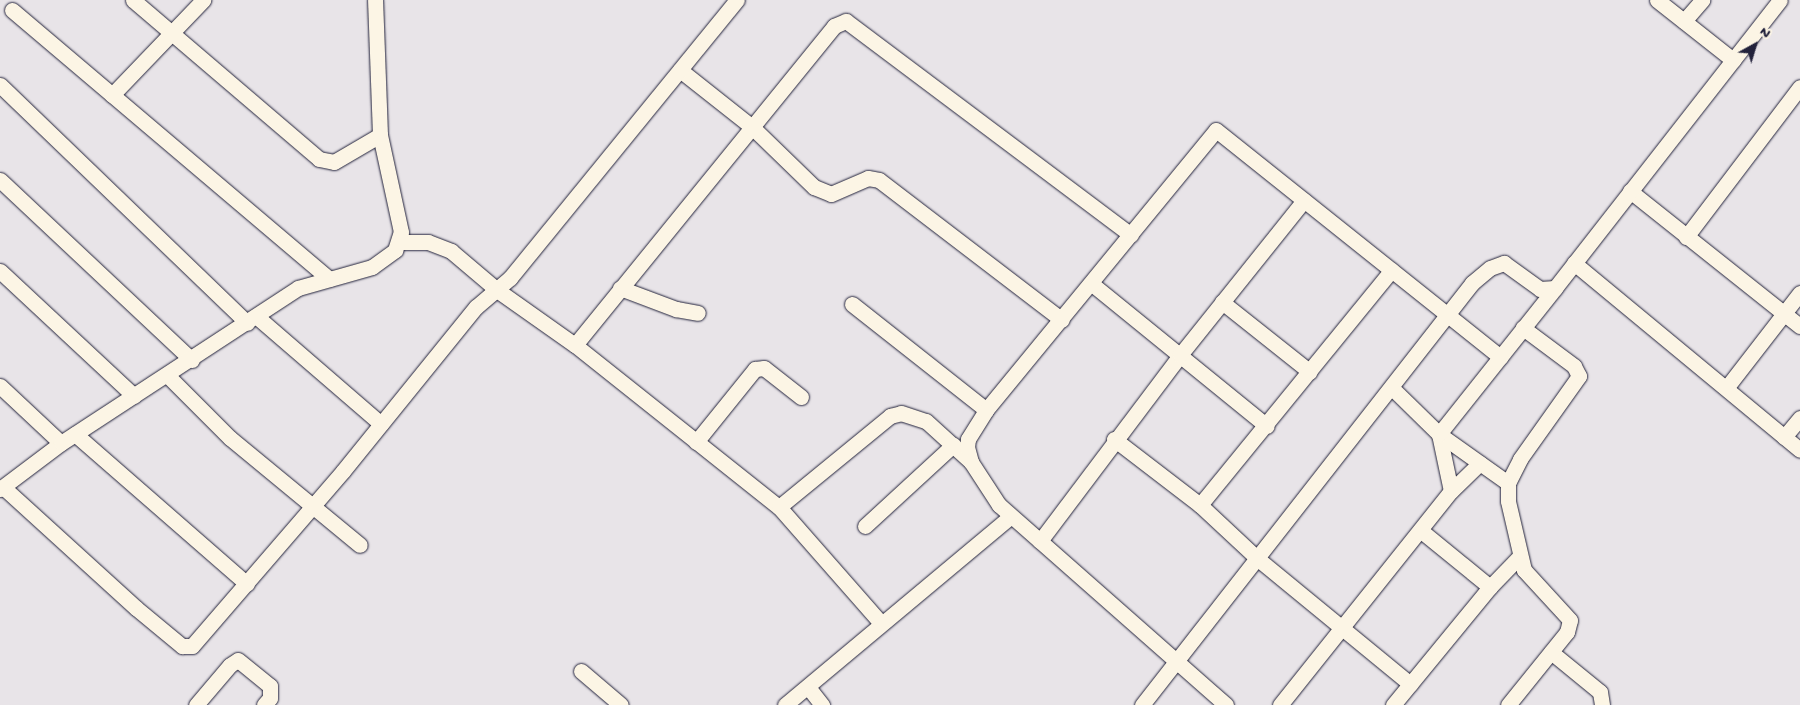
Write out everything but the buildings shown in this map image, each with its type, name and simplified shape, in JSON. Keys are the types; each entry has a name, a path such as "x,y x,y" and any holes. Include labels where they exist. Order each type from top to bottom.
{"street":[{"path":"133,0 174,32 319,159 334,162 380,135"},
{"path":"112,95 203,0"},
{"path":"375,0 380,135 402,232 400,242 388,258 372,267 298,288 192,360 61,443 1,488 182,646 192,646 247,584 381,424 471,312 497,290 737,0"},
{"path":"1657,0 1733,60"},
{"path":"1684,21 1702,0"},
{"path":"1439,434 1780,0"},
{"path":"12,10 329,278"},
{"path":"575,345 834,26 846,22 1131,235"},
{"path":"680,70 751,126 788,166 822,192 832,194 868,178 879,180 1062,320"},
{"path":"0,85 252,320 381,424"},
{"path":"1686,237 1800,87"},
{"path":"971,462 968,439 986,410 1092,284 1216,130 1500,357"},
{"path":"0,180 192,360"},
{"path":"1630,192 1800,326"},
{"path":"1040,540 1114,439 1304,200"},
{"path":"400,242 438,244 451,250 497,290 575,345 778,507 881,623"},
{"path":"1574,263 1727,387 1800,450"},
{"path":"1142,705 1392,388 1472,283 1498,264 1512,268 1540,289 1555,288"},
{"path":"1200,505 1267,426 1392,270"},
{"path":"0,271 134,396"},
{"path":"1092,284 1267,426"},
{"path":"620,288 676,310 698,313"},
{"path":"1727,387 1800,293"},
{"path":"1222,302 1310,372"},
{"path":"852,304 986,410"},
{"path":"1508,705 1567,632 1570,620 1529,578 1519,557 1508,501 1508,483 1520,459 1579,376 1574,366 1523,328"},
{"path":"696,442 755,369 764,368 802,397"},
{"path":"167,375 230,438 314,505 360,545"},
{"path":"0,386 61,443"},
{"path":"1392,388 1439,434 1508,483"},
{"path":"778,507 890,416 901,413 926,421 971,462 1010,516 1040,540 1176,664 1226,705"},
{"path":"1784,437 1800,418"},
{"path":"75,434 247,584"},
{"path":"1439,434 1451,491"},
{"path":"1114,439 1200,505 1258,559 1345,628 1410,684"},
{"path":"865,526 953,445"},
{"path":"1280,705 1345,628 1451,491 1480,463"},
{"path":"785,705 1010,516"},
{"path":"1420,530 1490,587"},
{"path":"1393,705 1490,587 1519,557"},
{"path":"1550,652 1600,692 1602,705"},
{"path":"196,705 230,665 238,660 270,686 270,698 264,705"},
{"path":"581,671 622,705"},
{"path":"808,687 822,705"}]}
